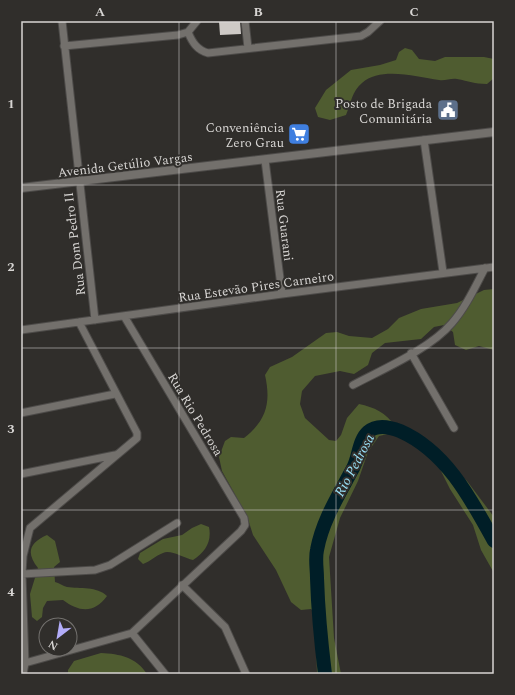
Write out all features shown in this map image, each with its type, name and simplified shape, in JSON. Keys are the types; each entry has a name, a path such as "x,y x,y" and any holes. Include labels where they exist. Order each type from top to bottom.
{"street":[{"name":"Rua Dom Pedro II","path":"62,21 95,320"},
{"path":"64,46 178,36 188,32 197,21"},
{"path":"245,21 248,48"},
{"path":"188,32 201,51 208,53 361,36 380,21"},
{"name":"Avenida Getúlio Vargas","path":"21,188 494,132"},
{"path":"424,140 443,272"},
{"name":"Rua Guarani","path":"265,160 282,294"},
{"name":"Rua Estevão Pires Carneiro","path":"21,330 443,272 494,267"},
{"path":"353,385 435,340 452,324 462,310 485,268"},
{"name":"Rua Rio Pedrosa","path":"124,316 244,518 245,525 242,531 182,585"},
{"path":"21,530 30,528 137,438 137,433 115,394 79,322"},
{"path":"411,353 454,428"},
{"path":"21,413 115,394"},
{"path":"21,474 118,455"},
{"path":"22,574 95,570 110,566 177,523"},
{"path":"22,674 25,663 22,574 23,556 30,528"},
{"path":"25,663 132,633 182,585 225,627 246,674"},
{"path":"132,633 151,654 165,674"}],"green space":[{"path":"405,48 412,50 419,59 435,61 445,57 484,57 494,59 494,78 487,84 457,79 441,80 399,74 379,75 370,78 359,86 354,93 346,115 330,120 318,117 315,108 326,90 351,70 380,65 396,60 399,52"},
{"path":"494,289 494,350 479,346 466,350 455,345 453,332 444,325 434,327 421,339 385,343 372,353 368,365 354,374 340,371 315,376 302,391 300,404 305,418 329,440 336,441 341,435 347,418 359,404 379,411 395,426 392,433 379,436 368,452 358,481 340,518 329,557 334,638 341,674 317,674 315,613 311,609 301,610 291,602 276,570 253,535 247,516 222,471 219,457 225,441 231,437 244,438 258,424 267,402 267,385 265,375 270,367 292,357 326,333 337,332 349,336 372,338 388,329 399,318 421,309 457,303 484,290"},
{"path":"441,464 450,465 467,481 494,517 494,573 481,550 473,525 450,489 440,469"},
{"path":"201,524 209,527 210,532 208,542 201,554 193,560 169,552 160,554 143,564 138,559 140,553 163,539 182,535"},
{"path":"47,535 55,541 60,562 54,567 55,582 67,587 88,588 103,593 107,596 102,602 92,608 81,609 63,600 47,601 43,608 42,617 38,617 37,621 32,617 30,594 38,568 32,558 31,549 36,541"},
{"path":"101,653 115,654 133,660 143,668 147,674 68,674 68,670 74,661"}],"building":[{"path":"219,21 240,21 241,34 220,35"}],"waterway":[{"name":"Rio Pedrosa","path":"325,674 318,602 317,550 327,519 354,466 362,440 368,432 379,427 392,428 416,440 431,451 456,478 494,541"}],"place":[{"name":"Posto de Brigada Comunitária","path":"448,110"},
{"name":"Conveniência Zero Grau","path":"299,134"}]}
